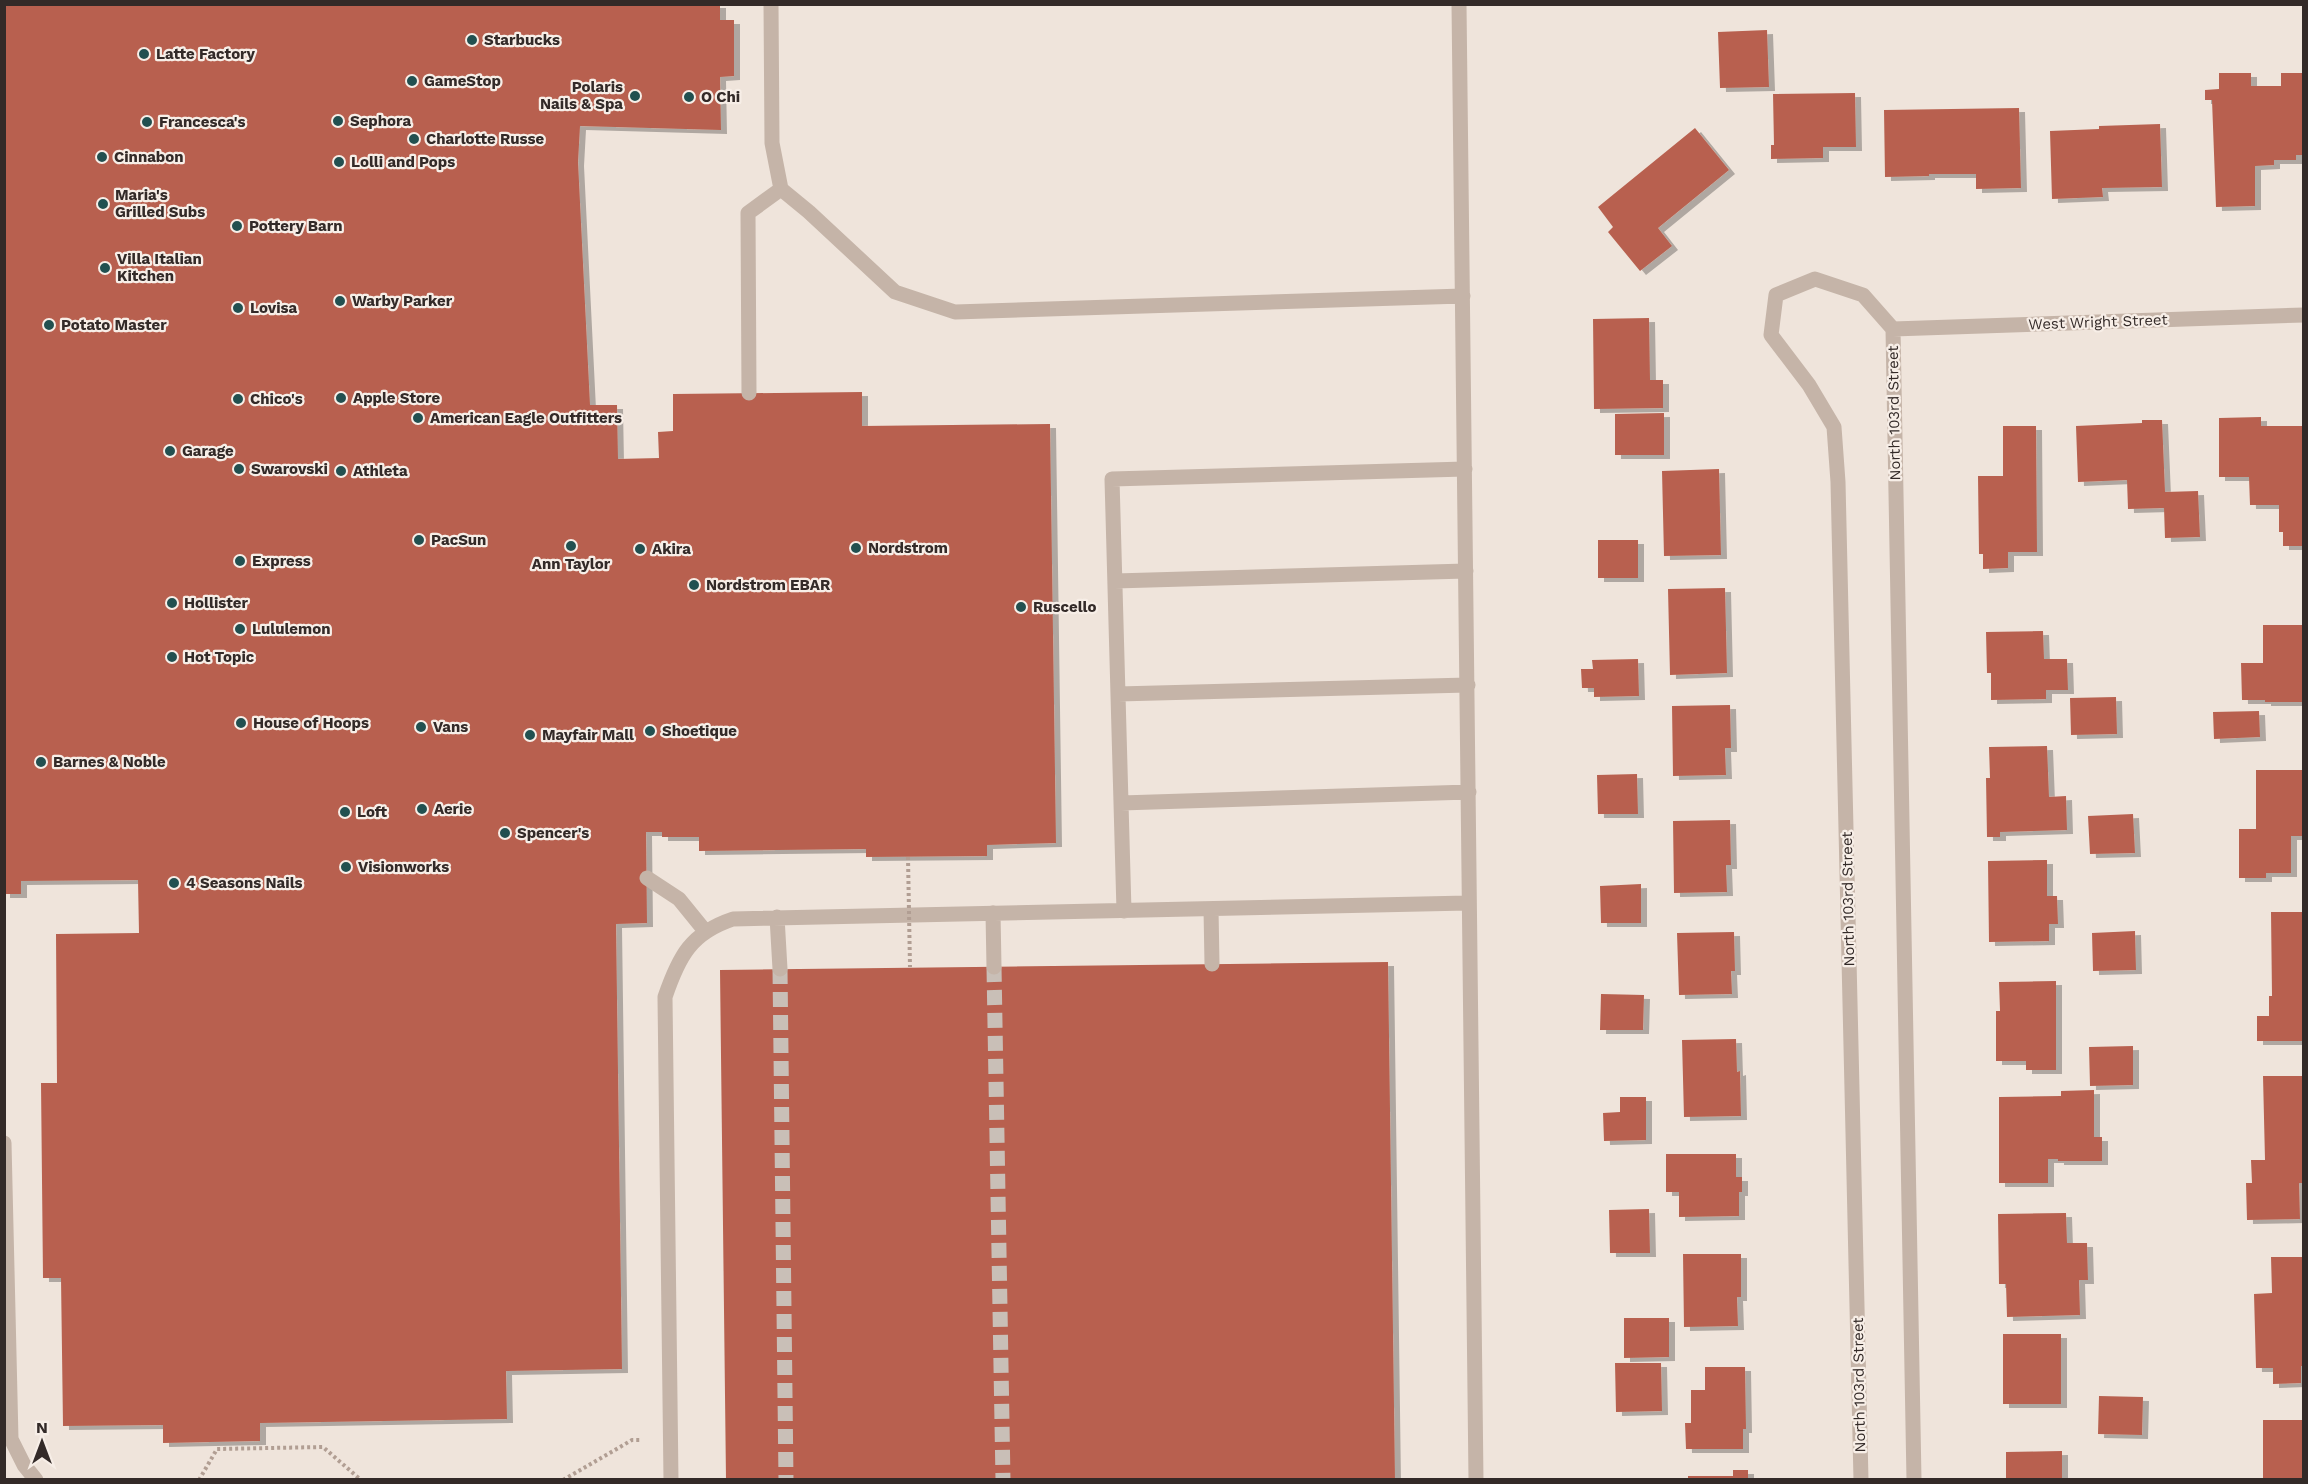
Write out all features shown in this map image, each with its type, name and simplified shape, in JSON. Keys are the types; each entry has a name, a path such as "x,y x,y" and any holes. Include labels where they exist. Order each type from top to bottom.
{"street":[{"path":"771,4 772,143 781,189 896,292 956,312 1463,296"},
{"path":"1460,4 1476,1479"},
{"path":"749,393 748,213 781,189"},
{"name":"North 103rd Street","path":"1861,1479 1838,483 1834,427 1809,385 1771,335 1776,295 1815,279 1863,295 1893,329 1914,1479"},
{"name":"West Wright Street","path":"1893,329 2304,315"},
{"path":"1124,911 1112,478 1465,469"},
{"path":"1115,581 1466,571"},
{"path":"1118,694 1468,685"},
{"path":"1121,802 1469,792"},
{"path":"647,878 679,899 705,931"},
{"path":"670,1479 665,997 673,972 684,954 705,931 712,926 733,919 777,917 1468,903"},
{"path":"1211,909 1212,964"},
{"path":"993,913 994,967"},
{"path":"777,917 780,969"},
{"path":"4,1143 11,1439 24,1465 36,1479"}],"path":[{"path":"908,857 910,968"},
{"path":"563,1479 632,1440 669,1440"},
{"path":"199,1479 217,1449 323,1447 361,1479"}],"building":[{"name":"Mayfair Mall","path":"4,4 720,4 720,20 734,20 734,76 720,77 721,130 580,126 578,162 590,405 617,405 618,459 659,458 658,432 673,431 673,394 862,392 862,426 1050,424 1056,843 987,845 987,856 866,857 866,849 699,851 699,837 662,837 662,832 646,832 647,923 616,924 622,1369 506,1371 507,1419 260,1423 260,1441 163,1443 163,1425 63,1426 61,1278 43,1278 41,1083 57,1083 56,934 139,933 138,880 21,881 21,894 4,894"},
{"path":"1767,30 1769,87 1720,88 1718,32"},
{"path":"2219,73 2251,73 2251,86 2281,86 2281,73 2304,73 2304,155 2296,155 2296,160 2274,160 2274,165 2255,166 2255,206 2216,207 2212,100 2205,100 2205,90 2219,89"},
{"path":"1855,93 1856,147 1823,147 1823,158 1771,159 1771,145 1774,145 1773,94"},
{"path":"2019,108 2021,188 1976,189 1976,174 1885,177 1884,110"},
{"path":"2160,124 2162,187 2102,188 2103,197 2052,199 2050,131 2099,129 2099,126"},
{"path":"1695,128 1729,170 1658,228 1672,246 1640,271 1608,232 1613,227 1598,207"},
{"path":"1649,318 1650,380 1663,380 1663,408 1594,409 1593,319"},
{"path":"1664,413 1664,455 1615,455 1615,414"},
{"path":"2261,417 2261,426 2304,426 2304,546 2283,546 2283,532 2279,532 2279,505 2250,505 2249,477 2219,477 2219,418"},
{"path":"2142,420 2162,420 2165,492 2198,491 2200,537 2165,538 2164,508 2128,509 2127,480 2078,482 2076,426 2142,423"},
{"path":"2003,426 2036,426 2037,552 2008,552 2008,568 1983,569 1983,554 1979,554 1978,476 2003,476"},
{"path":"1719,469 1721,555 1664,556 1662,471"},
{"path":"1598,540 1638,540 1638,578 1598,578"},
{"path":"1725,588 1727,673 1670,675 1668,589"},
{"path":"2263,625 2304,625 2304,702 2242,700 2241,663 2263,663"},
{"path":"2043,631 2044,659 2067,659 2068,690 2046,690 2046,699 1991,700 1991,673 1987,673 1986,632"},
{"path":"1638,659 1639,696 1594,697 1594,688 1582,688 1581,669 1593,669 1592,660"},
{"path":"2116,697 2117,734 2071,735 2070,698"},
{"path":"1730,705 1731,748 1725,748 1726,775 1673,776 1672,706"},
{"path":"2259,711 2260,737 2214,739 2213,712"},
{"path":"2047,746 2049,797 2066,796 2067,830 2000,832 2000,837 1987,837 1986,778 1990,778 1989,747"},
{"path":"2256,770 2304,770 2304,836 2291,836 2291,873 2266,873 2266,878 2239,878 2239,829 2256,829"},
{"path":"1637,774 1638,814 1598,814 1597,775"},
{"path":"2133,814 2135,853 2090,854 2088,816"},
{"path":"1730,820 1731,865 1726,865 1727,892 1674,893 1673,821"},
{"path":"2047,860 2047,896 2057,896 2058,924 2049,924 2049,941 1989,942 1988,861"},
{"path":"1641,884 1641,923 1601,923 1600,886"},
{"path":"2271,912 2304,912 2304,1041 2257,1041 2257,1016 2269,1016 2269,996 2272,996"},
{"path":"2135,931 2136,970 2093,971 2092,933"},
{"path":"1734,932 1735,971 1731,971 1732,994 1679,995 1677,933"},
{"path":"1388,962 1395,1480 726,1480 720,970"},
{"path":"2056,981 2056,1070 2026,1070 2026,1061 1996,1061 1996,1011 2000,1011 1999,982"},
{"path":"1601,994 1644,995 1643,1030 1600,1030"},
{"path":"1736,1039 1737,1072 1740,1071 1741,1116 1684,1117 1682,1040"},
{"path":"2133,1046 2133,1085 2090,1086 2089,1047"},
{"path":"2263,1076 2304,1076 2304,1183 2299,1183 2300,1219 2247,1220 2246,1183 2252,1183 2251,1160 2265,1160"},
{"path":"2094,1090 2094,1137 2102,1137 2102,1161 2048,1159 2048,1183 1999,1183 1999,1097 2061,1096 2061,1091"},
{"path":"1620,1097 1646,1097 1646,1140 1604,1141 1603,1113 1620,1112"},
{"path":"1666,1154 1736,1154 1736,1177 1742,1177 1742,1192 1739,1192 1739,1216 1679,1217 1679,1192 1666,1192"},
{"path":"1649,1209 1650,1253 1610,1253 1609,1210"},
{"path":"2066,1213 2067,1243 2087,1243 2088,1280 2079,1280 2080,1315 2007,1317 2006,1284 1999,1284 1998,1214"},
{"path":"1683,1254 1741,1254 1741,1297 1737,1297 1738,1326 1684,1327"},
{"path":"2271,1257 2304,1257 2304,1366 2301,1366 2301,1383 2273,1384 2273,1368 2256,1368 2254,1294 2272,1293"},
{"path":"1624,1318 1669,1318 1669,1357 1624,1358"},
{"path":"2003,1334 2061,1334 2061,1404 2003,1404"},
{"path":"1615,1363 1661,1363 1662,1411 1616,1412"},
{"path":"1705,1367 1745,1367 1746,1429 1743,1429 1743,1449 1686,1449 1685,1423 1691,1423 1691,1390 1705,1390"},
{"path":"2099,1396 2143,1397 2142,1435 2098,1434"},
{"path":"2263,1420 2304,1420 2304,1480 2263,1480"},
{"path":"2062,1451 2062,1480 2006,1480 2006,1452"},
{"path":"1733,1470 1748,1470 1748,1480 1688,1480 1688,1476 1733,1476"}],"tunnel":[{"path":"994,967 1003,1480"},
{"path":"780,969 786,1480"}],"place":[{"name":"Starbucks","path":"472,40"},
{"name":"Latte Factory","path":"144,54"},
{"name":"GameStop","path":"412,81"},
{"name":"Polaris Nails & Spa","path":"635,96"},
{"name":"O Chi","path":"689,97"},
{"name":"Sephora","path":"338,121"},
{"name":"Francesca's","path":"147,122"},
{"name":"Charlotte Russe","path":"414,139"},
{"name":"Cinnabon","path":"102,157"},
{"name":"Lolli and Pops","path":"339,162"},
{"name":"Maria's Grilled Subs","path":"103,204"},
{"name":"Pottery Barn","path":"237,226"},
{"name":"Villa Italian Kitchen","path":"105,268"},
{"name":"Warby Parker","path":"340,301"},
{"name":"Lovisa","path":"238,308"},
{"name":"Potato Master","path":"49,325"},
{"name":"Apple Store","path":"341,398"},
{"name":"Chico's","path":"238,399"},
{"name":"American Eagle Outfitters","path":"418,418"},
{"name":"Garage","path":"170,451"},
{"name":"Swarovski","path":"239,469"},
{"name":"Athleta","path":"341,471"},
{"name":"PacSun","path":"419,540"},
{"name":"Ann Taylor","path":"571,546"},
{"name":"Nordstrom","path":"856,548"},
{"name":"Akira","path":"640,549"},
{"name":"Express","path":"240,561"},
{"name":"Nordstrom EBAR","path":"694,585"},
{"name":"Hollister","path":"172,603"},
{"name":"Ruscello","path":"1021,607"},
{"name":"Lululemon","path":"240,629"},
{"name":"Hot Topic","path":"172,657"},
{"name":"House of Hoops","path":"241,723"},
{"name":"Vans","path":"421,727"},
{"name":"Shoetique","path":"650,731"},
{"name":"Mayfair Mall","path":"530,735"},
{"name":"Barnes & Noble","path":"41,762"},
{"name":"Aerie","path":"422,809"},
{"name":"Loft","path":"345,812"},
{"name":"Spencer's","path":"505,833"},
{"name":"Visionworks","path":"346,867"},
{"name":"4 Seasons Nails","path":"174,883"}]}
